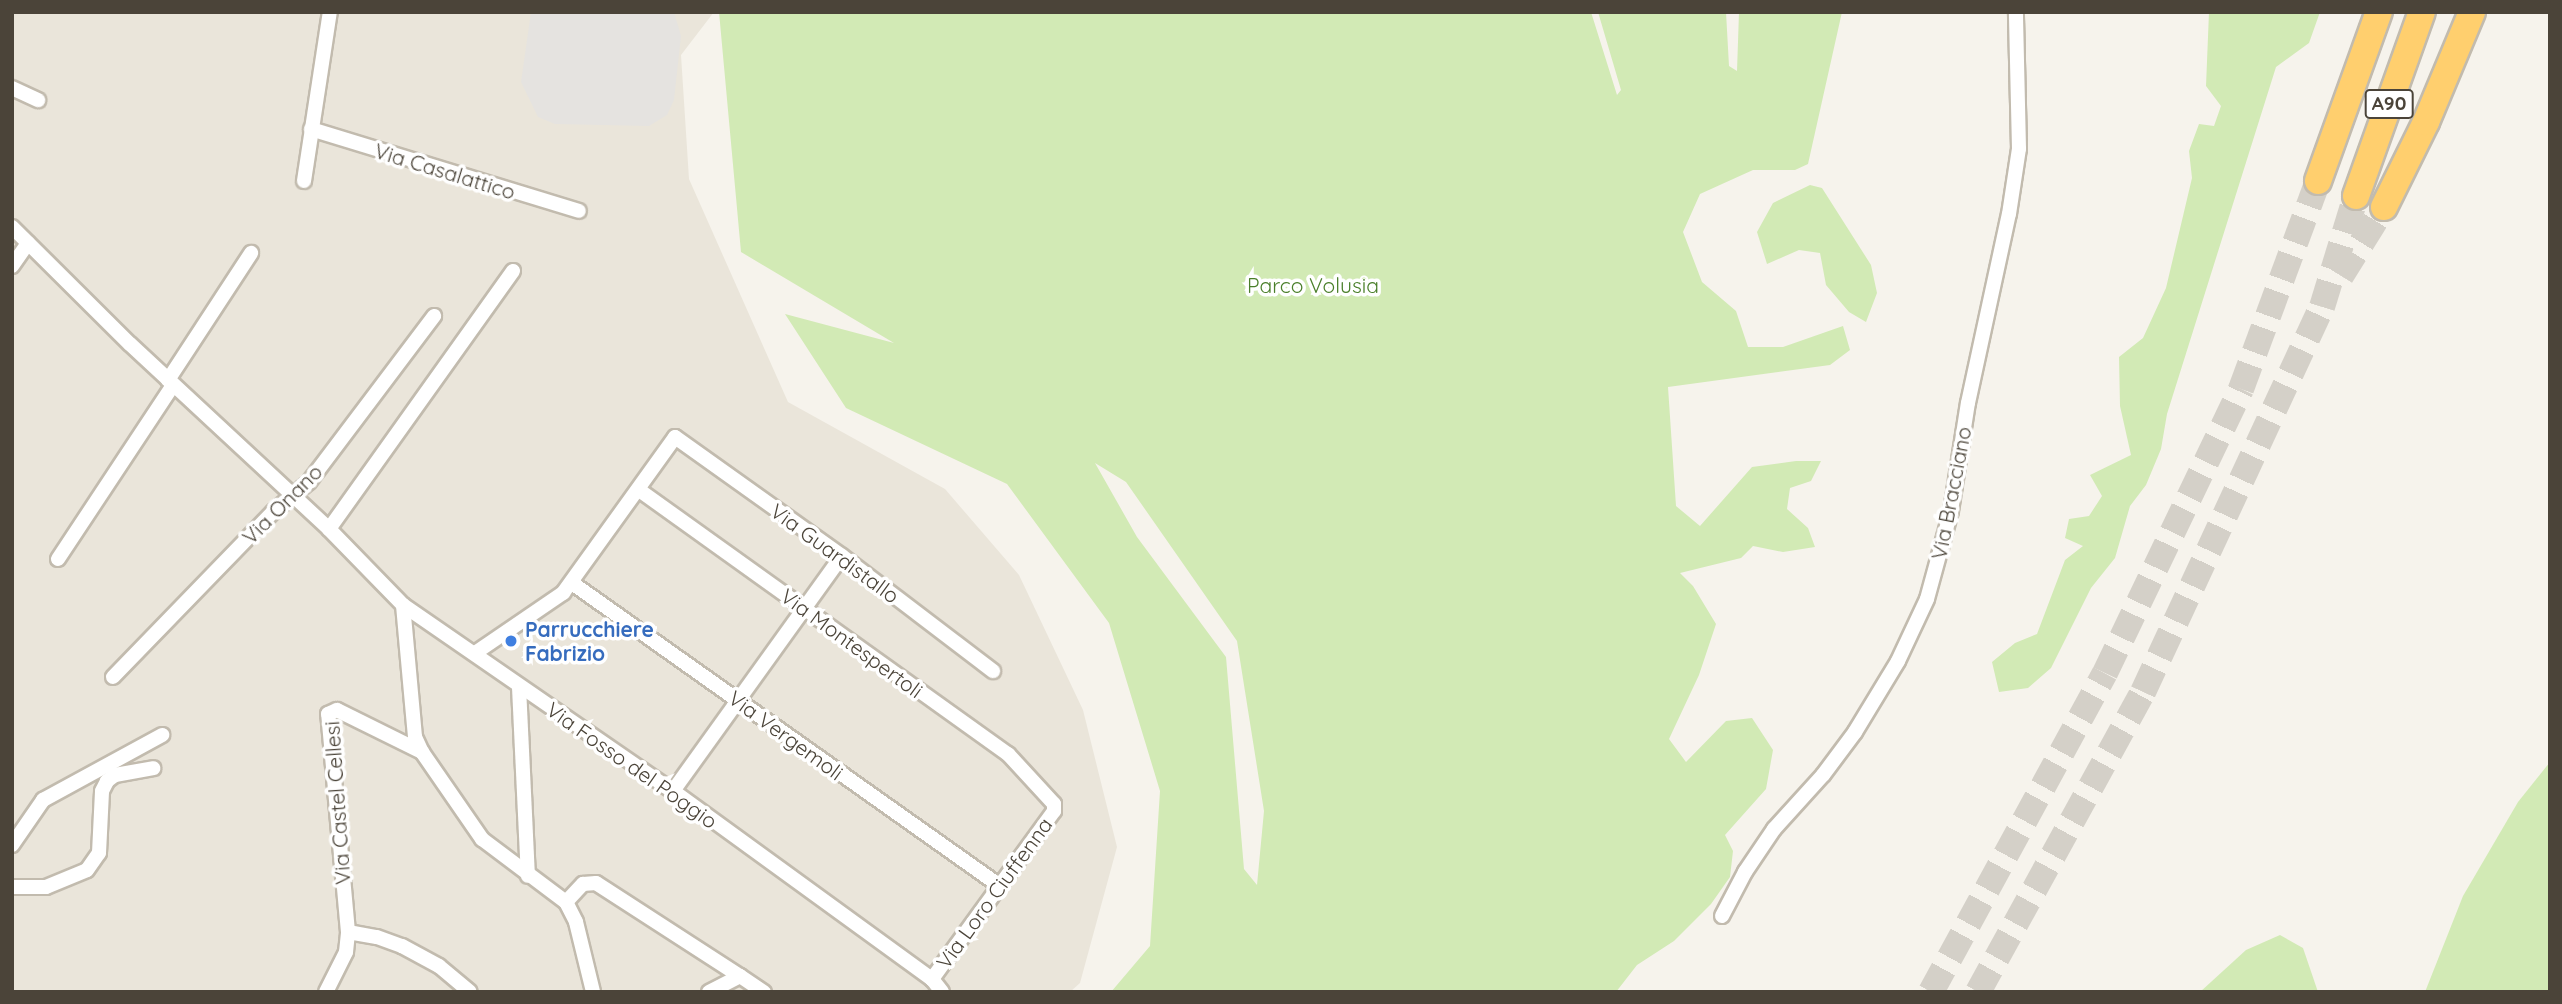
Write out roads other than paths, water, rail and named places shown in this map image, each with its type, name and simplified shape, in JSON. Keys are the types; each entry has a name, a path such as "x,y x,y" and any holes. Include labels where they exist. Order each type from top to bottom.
{"highway":[{"name":"A90","path":"2356,196 2422,12"},
{"path":"2385,207 2426,122 2472,12"},
{"name":"A90","path":"2318,181 2377,16"}],"street":[{"path":"304,181 330,12"},
{"name":"Via Bracciano","path":"1722,916 1745,872 1774,830 1823,775 1856,732 1898,662 1927,598 1951,512 1968,403 2017,162 2017,12"},
{"path":"12,88 38,100"},
{"name":"Via Casalattico","path":"311,129 579,211"},
{"name":"Via Fosso del Poggio","path":"12,227 171,383 329,529 403,605 673,791 932,979 942,992"},
{"path":"12,266 28,243"},
{"path":"58,559 251,253"},
{"path":"329,529 513,271"},
{"name":"Via Onano","path":"113,677 273,512 309,482 434,316"},
{"name":"Via Guardistallo","path":"639,490 675,437 842,556 993,671"},
{"path":"475,653 563,593 639,490"},
{"name":"Via Montespertoli","path":"639,490 1008,754 1055,807"},
{"path":"673,791 842,556"},
{"name":"Via Vergemoli","path":"572,583 1000,886"},
{"path":"403,605 412,722 422,752 477,834 528,876 566,902 575,915 593,992"},
{"path":"520,687 528,876"},
{"name":"Via Castel Cellesi","path":"326,992 346,952 348,932 328,713 337,710 422,752"},
{"path":"12,845 33,810 48,796 162,735"},
{"path":"12,887 46,887 87,870 99,853 102,791 107,782 115,775 153,768"},
{"name":"Via Loro Ciuffenna","path":"932,979 1055,807"},
{"path":"566,902 580,886 596,883 764,992"},
{"path":"348,932 377,937 402,946 439,966 470,992"},
{"path":"709,992 740,976"}],"tunnel":[{"path":"1931,992 2105,673 2241,389 2318,181"},
{"path":"1978,992 2143,692 2322,307 2356,196"},
{"path":"2341,276 2384,207"}],"place":[{"name":"Parrucchiere Fabrizio","path":"511,641"}],"park label":[{"name":"Parco Volusia","path":"1313,285"}]}
